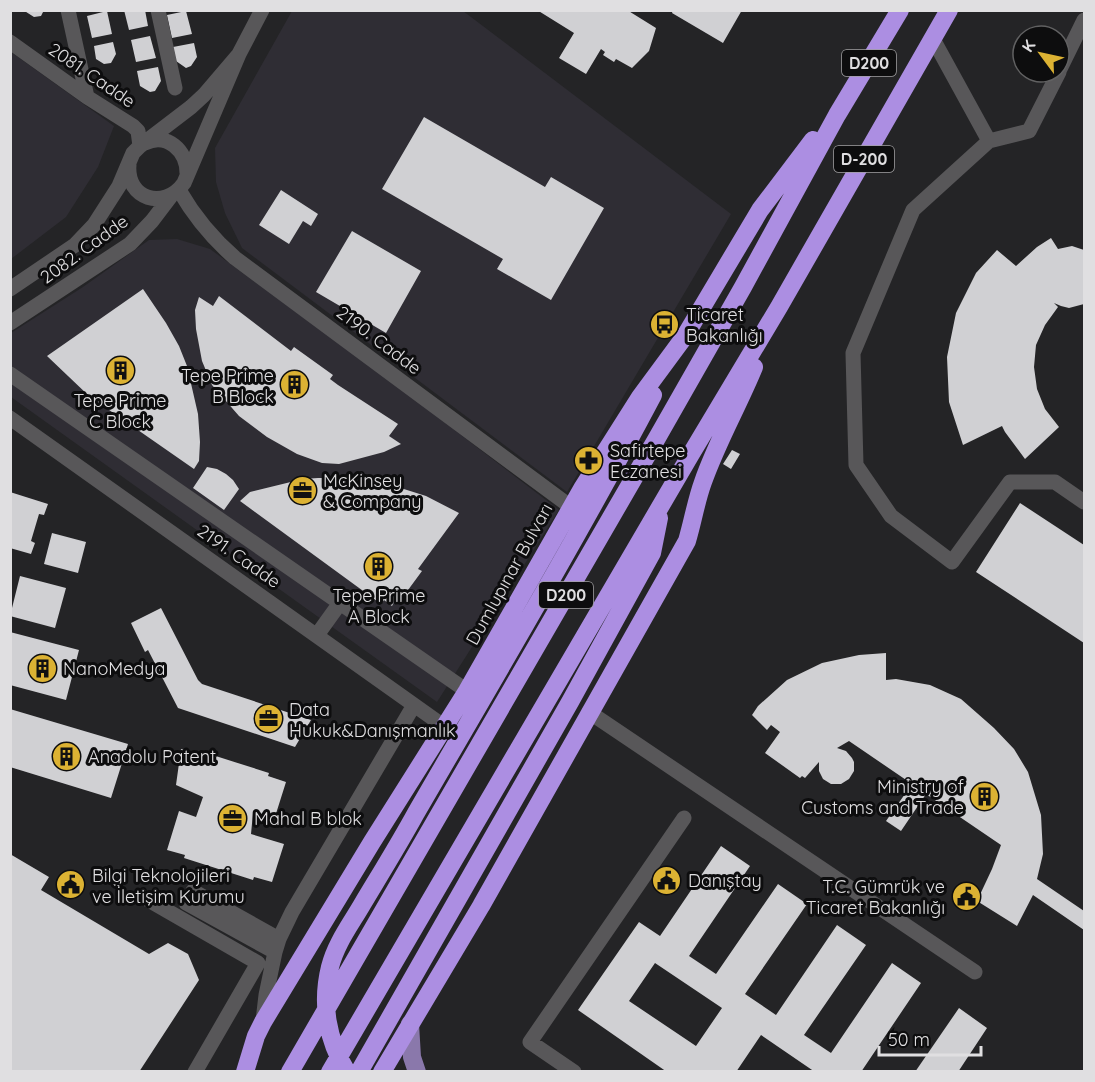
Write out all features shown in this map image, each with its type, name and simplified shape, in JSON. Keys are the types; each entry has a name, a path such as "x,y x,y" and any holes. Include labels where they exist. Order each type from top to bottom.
{"highway":[{"name":"Dumlupınar Bulvarı","path":"290,1071 663,428 743,288 837,115 900,10"},
{"name":"D-200","path":"779,307 949,10"},
{"name":"Dumlupınar Bulvarı","path":"245,1071 263,1022 372,842 467,692 571,507 635,405 685,336 760,210 812,142 837,115"},
{"name":"D200","path":"330,1071 779,307"},
{"path":"382,1071 481,906 687,541 709,466 779,307"},
{"path":"347,1071 332,1041 326,1014 326,987 337,947 397,848 618,462 685,336"},
{"path":"359,1071 570,702 652,553 663,502"}],"main road":[{"path":"410,1024 410,1045 417,1071"}],"street":[{"path":"68,10 87,97"},
{"path":"158,10 175,88"},
{"name":"2082. Cadde","path":"10,323 129,244 184,183 238,54 262,10"},
{"path":"1071,47 1084,20"},
{"path":"933,39 989,141"},
{"name":"2081. Cadde","path":"10,42 87,97 133,126 138,131 140,146"},
{"name":"2082. Cadde","path":"10,289 75,245 94,225 109,204 133,153 191,108 238,54"},
{"path":"1053,84 1029,131 989,141 913,210 853,352 856,465 891,516 952,562 1010,482 1055,482 1084,502"},
{"path":"140,146 149,141 159,140 178,147 187,165 187,174"},
{"name":"2082. Cadde","path":"129,162 128,172 131,182 144,196 162,199 175,193"},
{"name":"2190. Cadde","path":"175,193 218,243 235,258 571,507"},
{"path":"10,374 467,692"},
{"name":"2191. Cadde","path":"10,418 445,727"},
{"path":"317,635 340,603"},
{"path":"263,1022 266,995 277,945 292,912 414,705"},
{"path":"589,712 975,972"},
{"path":"574,1071 530,1042 684,818"},
{"path":"190,897 277,945"},
{"path":"145,898 258,963 195,1071"}],"shaded area":[{"path":"292,11 463,11 731,214 567,492 242,248 225,213 216,182 215,148"},
{"path":"11,52 114,126 98,167 66,217 11,259"},
{"path":"177,239 210,249 397,386 559,510 437,702 11,397 11,333 83,287 149,240"}],"building":[{"path":"23,10 44,10 41,16 34,17"},
{"path":"124,10 145,10 148,26 129,30"},
{"path":"537,10 627,10 656,28 649,51 632,68 616,59 614,62 603,55 605,52 601,49 586,74 559,58 574,33"},
{"path":"673,10 742,10 723,43 672,13"},
{"path":"107,11 112,34 92,38 87,16"},
{"path":"186,11 192,34 172,38 167,15"},
{"path":"150,36 156,58 136,62 131,40"},
{"path":"113,42 116,54 111,63 104,64 96,59 94,46"},
{"path":"194,43 197,57 191,66 186,68 176,61 173,47"},
{"path":"158,67 161,81 155,91 150,92 140,86 137,71"},
{"path":"424,117 545,187 551,177 604,208 551,300 497,269 503,259 382,189"},
{"path":"281,190 318,214 311,226 303,221 289,244 259,225"},
{"path":"352,231 421,271 386,333 316,292"},
{"path":"1051,238 1058,249 1072,246 1084,250 1084,304 1069,308 1054,303 1058,307 1045,325 1036,345 1034,367 1037,389 1045,409 1059,427 1025,459 1002,426 963,445 949,402 947,357 956,313 976,273 997,250 1016,266"},
{"path":"143,289 166,323 187,366 198,414 200,442 199,461 194,469 89,396 47,356"},
{"path":"219,296 291,351 294,347 333,375 330,379 338,385 398,424 389,436 401,444 384,452 339,464 322,463 297,454 267,437 239,416 212,385 202,361 196,329 195,310 199,297 213,306"},
{"path":"732,450 740,454 731,469 723,464"},
{"path":"207,467 226,474 239,489 224,510 193,488"},
{"path":"318,478 388,484 426,496 459,513 418,569 422,571 397,605 394,602 392,606 384,600 381,604 240,501 250,492 303,479"},
{"path":"10,492 48,504 44,515 39,514 31,541 35,543 31,554 10,548"},
{"path":"1020,503 1084,545 1084,643 976,572"},
{"path":"52,533 86,542 78,573 44,564"},
{"path":"20,576 66,588 55,628 10,616"},
{"path":"161,608 202,684 311,720 295,747 178,708 148,650 145,652 131,623"},
{"name":"NanoMedya","path":"10,632 79,650 66,700 10,685"},
{"name":"Ministry of Customs and Trade","path":"886,653 886,680 896,679 930,685 961,699 1014,749 1028,772 1041,815 1043,854 1037,879 1084,911 1084,930 1033,895 1017,926 977,901 1001,845 926,794 901,831 886,821 912,784 849,741 837,748 846,751 854,762 854,771 849,779 841,784 831,784 823,779 819,771 819,762 805,778 802,776 800,778 765,753 780,732 771,725 767,730 752,715 758,706 787,680 822,663 859,655"},
{"name":"Anadolu Patent","path":"10,709 128,744 111,798 10,767"},
{"path":"181,749 200,754 200,751 269,773 268,776 286,782 274,820 253,813 251,834 284,844 272,882 254,877 253,880 184,858 185,855 167,850 179,811 196,817 203,797 176,785"},
{"path":"721,846 750,866 689,956 716,974 778,884 807,904 745,994 776,1015 837,925 866,945 804,1035 831,1053 892,963 921,983 861,1072 815,1072 761,1035 736,1072 667,1072 578,1010 639,922 660,936","holes":["655,963 722,1008 696,1046 629,1001"]},
{"name":"Bilgi Teknolojileri ve İletişim Kurumu","path":"10,854 49,877 41,890 149,954 168,943 188,954 199,980 139,1072 10,1072"},
{"path":"959,1008 987,1028 958,1072 915,1072"}],"place":[{"name":"Ticaret Bakanlığı","path":"665,324"},
{"name":"Tepe Prime C Block","path":"120,371"},
{"name":"Tepe Prime B Block","path":"295,385"},
{"name":"Safirtepe Eczanesi","path":"589,460"},
{"name":"McKinsey & Company","path":"302,490"},
{"name":"Tepe Prime A Block","path":"379,566"},
{"name":"NanoMedya","path":"42,668"},
{"name":"Data Hukuk&Danışmanlık","path":"268,719"},
{"name":"Anadolu Patent","path":"67,756"},
{"name":"Ministry of Customs and Trade","path":"985,796"},
{"name":"Mahal B blok","path":"233,818"},
{"name":"Danıştay","path":"667,880"},
{"name":"Bilgi Teknolojileri ve İletişim Kurumu","path":"71,885"},
{"name":"T.C. Gümrük ve Ticaret Bakanlığı","path":"966,896"}]}
